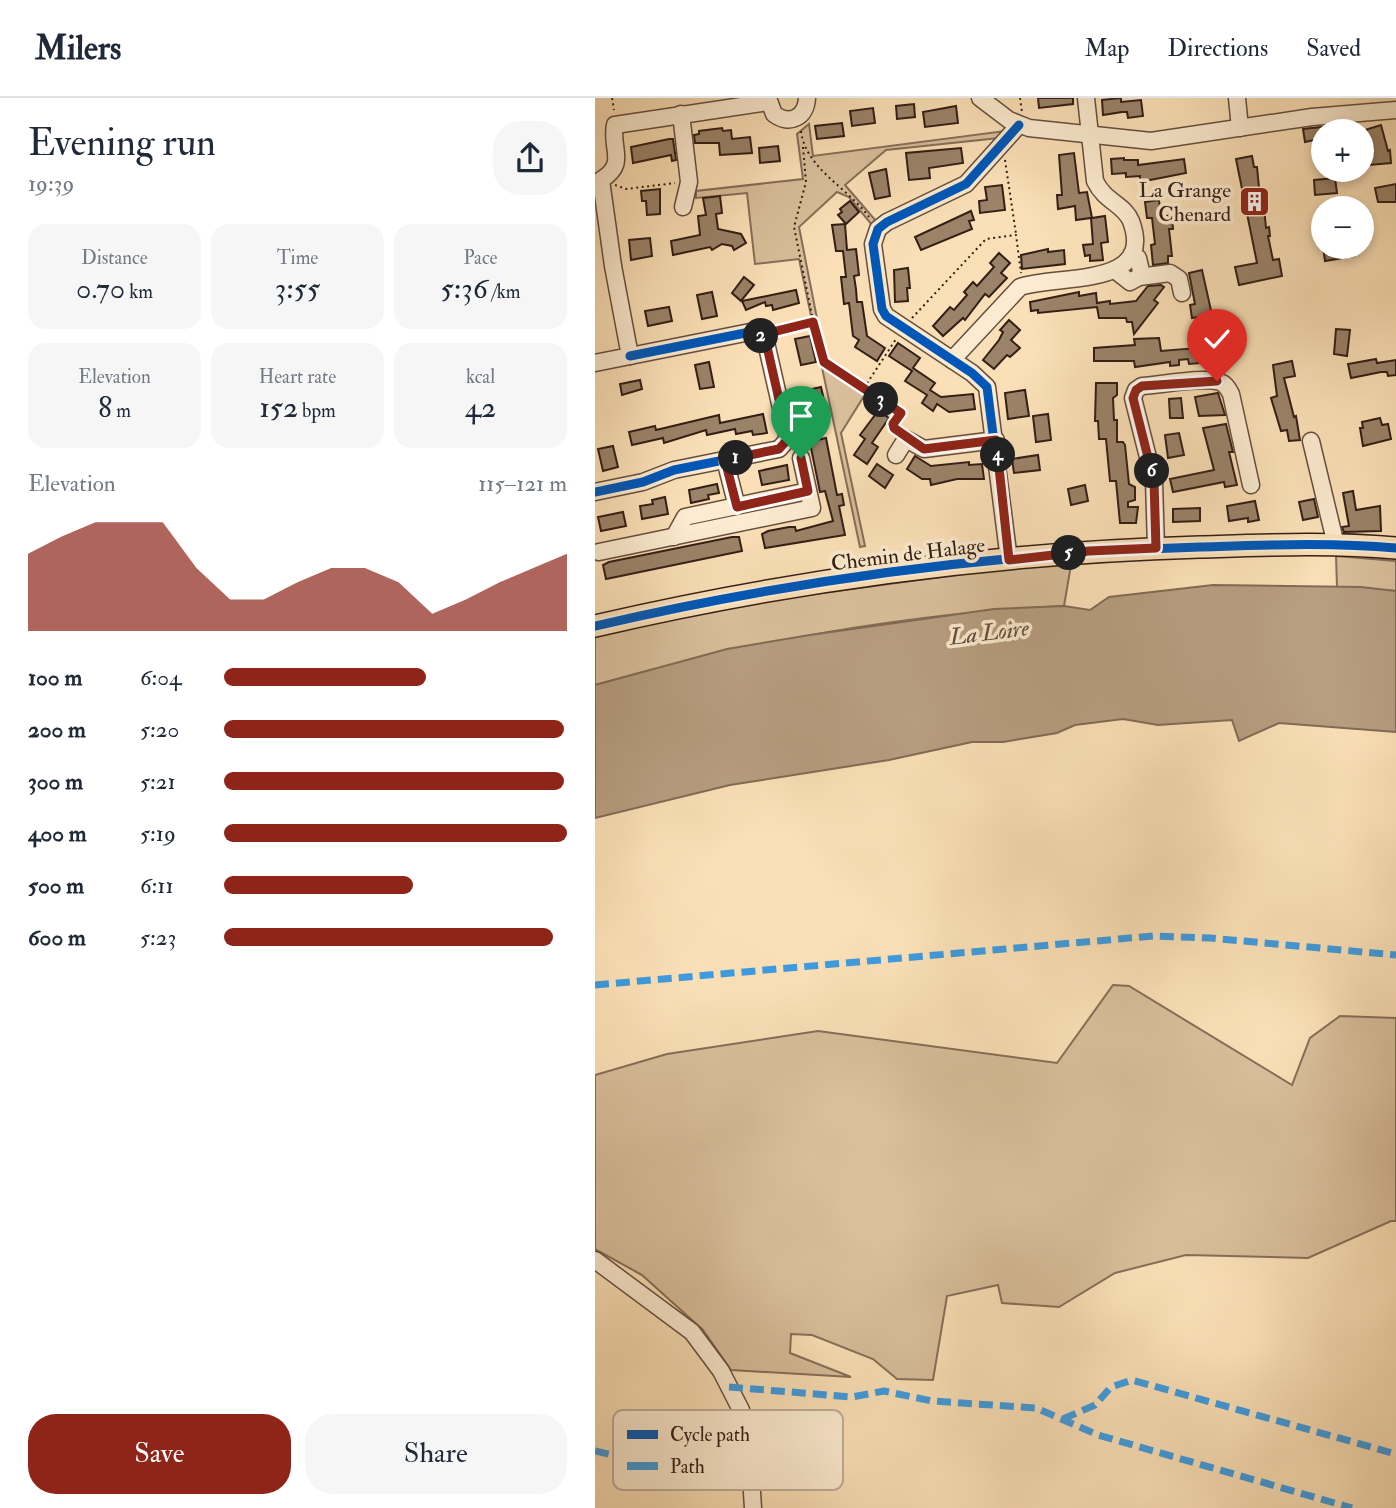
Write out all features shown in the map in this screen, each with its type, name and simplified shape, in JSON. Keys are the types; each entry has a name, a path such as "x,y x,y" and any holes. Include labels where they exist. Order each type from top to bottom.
{"main road":[{"name":"Chemin de Halage","path":"595,626 756,592 1089,551 1336,545 1396,548"}],"street":[{"path":"980,98 1019,125 1151,141 1396,110"},
{"path":"952,360 1011,294 1023,286 1116,271 1132,254 1134,242 1131,220 1122,208 1101,193 1095,181 1086,98"},
{"path":"1237,98 1240,128"},
{"path":"630,356 613,266 601,180 612,173 617,163 615,125 768,100 774,114 779,118 795,118 804,112 810,99"},
{"path":"681,114 689,182 683,207"},
{"path":"1009,560 996,440 987,387 886,316 882,309 873,244 878,229 895,216 966,184 1019,125"},
{"path":"1132,254 1138,258 1142,271 1139,277"},
{"path":"1116,271 1130,282 1139,277 1170,273 1179,279 1182,293"},
{"path":"595,363 755,331 765,338 788,439 779,449 674,470 643,482 595,492"},
{"path":"1156,548 1154,481 1133,398 1136,390 1142,386 1203,381 1225,384 1231,394 1251,485"},
{"path":"896,455 906,439 924,449 996,440"},
{"path":"1311,441 1336,545"},
{"path":"599,552 812,508 801,458"},
{"path":"725,460 737,507"},
{"path":"674,537 685,517 808,491"},
{"path":"595,1260 692,1332 721,1371 741,1410"},
{"path":"752,1490 753,1508"}],"path":[{"path":"795,118 801,130 806,183 794,227 824,362 901,413 893,424 906,439"},
{"path":"1003,143 1023,286"},
{"path":"803,147 814,164 857,201 878,229"},
{"path":"601,180 626,189 689,182"},
{"path":"864,388 904,329 986,239 1016,235"},
{"path":"761,335 813,322"}],"shaded area":[{"path":"809,124 813,156 1005,131 999,138 886,150 845,185 876,221 872,225 849,197 837,192 799,227 825,359 869,388 841,433 865,546 860,547 799,259 755,264 747,193 696,198 696,191 803,179 797,134"},
{"path":"1336,556 1396,561 1396,591 1337,587"},
{"path":"1072,559 1064,606 945,616 827,632 710,656 595,685 595,636 713,608"},
{"path":"1113,985 1129,986 1292,1085 1310,1038 1340,1016 1396,1018 1396,1221 1308,1258 1186,1255 1115,1273 1059,1307 1002,1303 998,1285 947,1296 933,1380 897,1379 873,1359 812,1335 791,1334 790,1353 851,1377 731,1370 703,1330 642,1275 595,1249 595,1075 667,1054 818,1031 1057,1063"}],"water":[{"name":"La Loire","path":"1213,585 1361,587 1396,591 1396,732 1279,723 1239,741 1232,720 1158,725 1123,719 1075,725 1057,733 1003,742 972,742 889,760 730,785 595,818 595,685 727,649 810,635 994,609 1064,606 1090,610 1109,597"}],"building":[{"path":"1038,98 1073,98 1073,104 1039,108"},
{"path":"1121,98 1121,102 1141,100 1143,116 1128,118 1127,112 1103,115 1102,100"},
{"path":"914,104 915,117 897,119 896,106"},
{"path":"956,106 958,123 925,127 923,112"},
{"path":"873,108 875,123 852,126 850,111"},
{"path":"842,123 844,136 817,139 815,126"},
{"path":"1381,125 1388,151 1390,150 1391,163 1374,165 1374,127"},
{"path":"722,128 723,131 731,130 732,139 750,137 752,153 720,155 719,143 695,143 694,135 699,134 699,131"},
{"path":"1311,128 1311,141 1305,142 1303,129"},
{"path":"673,139 676,160 672,161 671,155 633,163 631,147"},
{"path":"778,146 780,161 760,163 759,148"},
{"path":"961,148 963,163 929,168 930,178 909,180 906,153"},
{"path":"1074,153 1079,193 1087,192 1092,218 1105,216 1108,242 1101,243 1103,260 1090,261 1090,255 1085,256 1083,245 1093,244 1091,218 1076,220 1075,206 1058,209 1057,195 1062,195 1059,155"},
{"path":"1252,156 1254,167 1257,167 1260,198 1263,197 1273,260 1279,259 1282,276 1239,285 1235,267 1257,263 1236,159"},
{"path":"1111,159 1138,160 1138,165 1184,159 1186,173 1140,182 1140,176 1112,174"},
{"path":"886,169 890,196 875,199 869,173"},
{"path":"1314,182 1336,182 1337,193 1315,195"},
{"path":"1396,184 1396,202 1378,202 1375,188"},
{"path":"1002,185 1005,210 980,213 979,201 987,200 985,187"},
{"path":"660,189 660,214 647,215 646,201 642,201 641,191"},
{"path":"720,196 722,213 716,214 718,229 741,234 746,243 734,250 732,246 722,244 712,250 710,247 673,255 671,241 700,235 698,216 706,215 703,198"},
{"path":"1159,200 1161,217 1172,215 1173,229 1169,229 1172,256 1168,256 1168,263 1153,265 1151,245 1155,244 1152,218 1147,218 1145,202"},
{"path":"850,201 859,212 846,224 838,215 842,212 840,209"},
{"path":"971,211 974,220 969,221 972,229 921,250 915,237"},
{"path":"845,224 847,250 856,249 859,275 854,276 857,302 862,302 867,336 885,348 877,361 855,347 859,340 853,336 849,303 844,304 841,277 846,277 843,251 836,251 832,225"},
{"path":"650,238 652,256 631,260 629,240"},
{"path":"1048,249 1048,252 1064,250 1065,264 1022,269 1021,255"},
{"path":"999,253 1010,263 1001,273 1007,278 989,297 985,294 965,320 963,318 943,336 933,326 950,307 954,310 967,295 964,292 973,282 977,286 994,267 990,263"},
{"path":"908,268 908,301 895,302 894,270"},
{"path":"1202,270 1212,315 1192,318 1190,305 1195,304 1189,273"},
{"path":"744,277 754,285 741,301 732,293"},
{"path":"1148,286 1164,287 1154,300 1158,303 1134,334 1132,322 1127,322 1126,318 1099,318 1097,307 1038,313 1038,310 1031,311 1030,302 1079,292 1079,296 1096,293 1097,303 1136,301"},
{"path":"796,290 799,303 773,310 772,305 766,306 765,302 746,310 742,301"},
{"path":"712,292 717,316 702,319 697,295"},
{"path":"669,307 672,321 648,326 645,311"},
{"path":"1009,320 1020,330 1011,340 1020,348 1010,357 1007,355 994,369 983,360 999,340 1003,332 1000,330"},
{"path":"1336,329 1350,330 1347,356 1334,354"},
{"path":"810,336 816,362 801,365 795,339"},
{"path":"1159,338 1161,351 1222,346 1223,361 1189,364 1188,359 1179,360 1179,365 1170,366 1170,362 1135,367 1134,361 1094,361 1094,348 1135,345 1134,339"},
{"path":"898,343 920,358 913,368 935,383 930,390 941,397 973,394 975,409 949,412 937,404 933,411 922,403 927,395 905,381 912,371 889,356"},
{"path":"1376,359 1377,363 1396,360 1396,375 1388,376 1387,372 1381,372 1351,378 1348,364"},
{"path":"1292,361 1295,376 1284,378 1294,417 1296,416 1300,440 1289,441 1287,430 1281,431 1271,398 1277,396 1273,365"},
{"path":"709,362 714,387 700,389 695,365"},
{"path":"640,380 642,389 622,395 620,384"},
{"path":"1096,383 1117,383 1117,395 1113,398 1114,420 1117,420 1117,442 1123,442 1125,445 1129,484 1135,487 1135,500 1128,502 1128,507 1138,507 1136,523 1120,523 1116,481 1110,481 1106,439 1099,439 1098,421 1095,421"},
{"path":"821,387 829,422 815,425 811,405 802,407 799,392"},
{"path":"1025,390 1029,416 1008,419 1005,393"},
{"path":"1218,393 1225,415 1199,416 1195,397"},
{"path":"1181,398 1183,418 1170,418 1169,399"},
{"path":"878,411 889,418 872,443 878,447 867,464 854,455 865,439 860,435"},
{"path":"763,414 767,433 753,435 752,431 736,434 735,429 707,435 706,430 664,443 663,438 632,445 629,432 655,426 656,430 719,415 720,423"},
{"path":"1048,414 1051,440 1036,442 1033,416"},
{"path":"1380,418 1382,425 1388,424 1391,439 1363,446 1360,428 1363,428 1362,422"},
{"path":"1226,424 1237,485 1225,487 1224,482 1173,492 1170,479 1214,470 1203,428"},
{"path":"1179,433 1184,455 1168,458 1165,435"},
{"path":"826,438 837,495 842,494 844,505 839,506 845,535 765,548 762,534 768,531 795,527 796,531 833,521 825,491 820,492 811,448 812,441"},
{"path":"613,446 618,467 603,471 598,449"},
{"path":"1038,455 1040,470 1014,473 1012,459"},
{"path":"915,456 931,466 969,462 969,465 982,464 984,479 957,479 931,485 930,479 922,479 907,469"},
{"path":"877,464 893,475 885,488 869,476"},
{"path":"787,465 789,480 762,485 759,471"},
{"path":"717,484 719,493 708,495 709,499 691,503 689,490"},
{"path":"1085,485 1088,501 1071,505 1068,489"},
{"path":"1353,491 1356,510 1380,506 1381,531 1344,532 1342,527 1349,526 1343,493"},
{"path":"665,497 668,514 642,519 640,506 653,504 652,500"},
{"path":"1314,499 1318,517 1303,520 1299,502"},
{"path":"1255,501 1259,520 1248,522 1248,518 1229,521 1227,506"},
{"path":"1200,508 1200,521 1173,522 1173,509"},
{"path":"623,512 626,526 601,531 598,517"},
{"path":"739,537 742,551 606,579 603,565 609,562"}],"marked path":[{"path":"595,985 1153,936 1210,938 1396,955"},
{"path":"1063,1419 1095,1405 1111,1387 1132,1380 1396,1454"},
{"path":"729,1387 852,1397 884,1391 932,1401 1036,1408 1098,1435 1352,1508"},
{"path":"595,1451 613,1455"}],"cycle path":[{"path":"1009,560 987,387 972,373 886,316 882,309 873,244 878,229 887,222 966,184 1019,125"},
{"path":"595,492 643,482 674,470 779,449 788,439 765,338 755,331 630,356"},
{"path":"595,626 820,582 1048,555 1273,545 1396,548"}],"place":[{"name":"La Grange Chenard","path":"1254,202"}],"route":[{"path":"801,458 808,491 737,507 725,460 779,449 788,439 765,338 761,335 813,322 824,362 901,413 893,424 906,439 924,449 996,440 1009,560 1089,551 1156,548 1154,481 1133,398 1136,390 1142,386 1217,381"}]}
